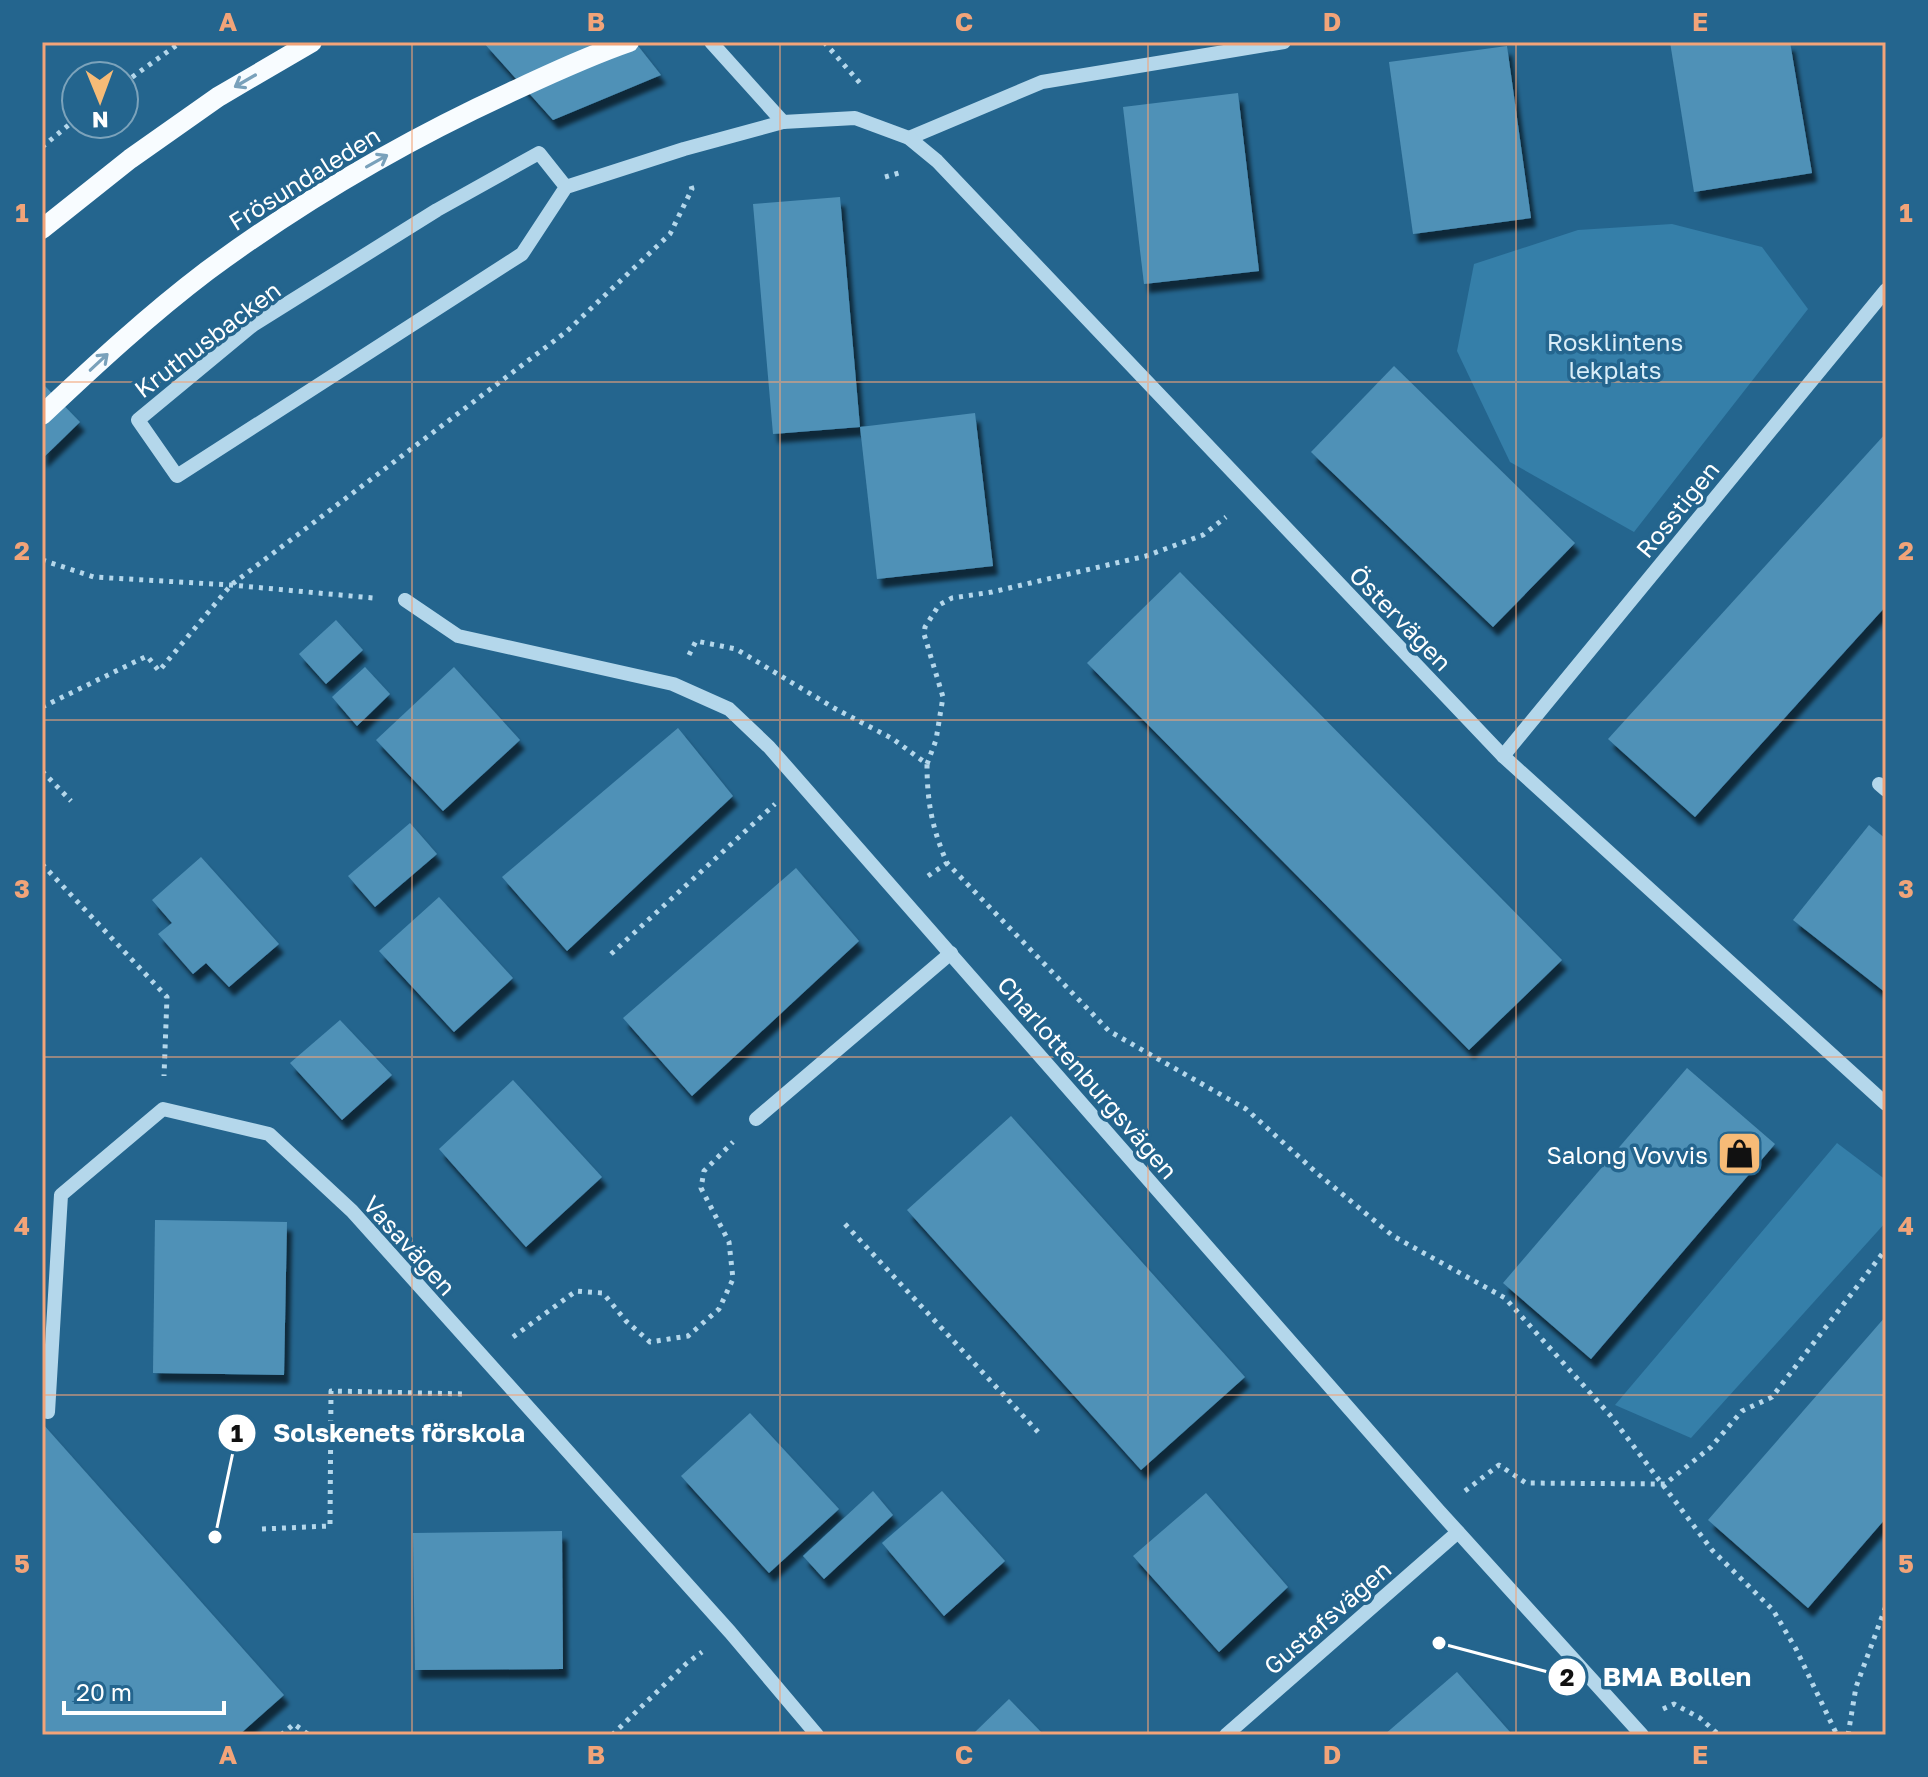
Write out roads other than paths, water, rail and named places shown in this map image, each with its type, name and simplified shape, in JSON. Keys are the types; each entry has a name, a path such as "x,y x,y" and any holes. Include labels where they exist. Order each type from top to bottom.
{"main road":[{"path":"42,229 130,159 218,97 312,42"},
{"name":"Frösundaleden","path":"42,415 107,354 206,272 329,188 457,117 596,53 629,42"}],"street":[{"path":"711,42 783,122"},
{"path":"566,187 684,149 783,122 855,118 909,138 1042,82 1284,42"},
{"name":"Östervägen","path":"909,138 937,161 1503,756 1886,1104"},
{"name":"Kruthusbacken","path":"539,153 566,187 522,254 177,476 138,420 253,325 437,210 539,153"},
{"name":"Rosstigen","path":"1503,756 1886,290"},
{"name":"Charlottenburgsvägen","path":"405,600 458,636 673,684 729,709 769,747 1439,1511 1637,1730"},
{"path":"756,1119 951,953"},
{"name":"Vasavägen","path":"48,1412 61,1195 163,1109 269,1134 352,1211 730,1632 817,1735"},
{"name":"Gustafsvägen","path":"1226,1735 1458,1532"}],"place":[{"name":"Salong Vovvis","path":"1739,1154"},
{"name":"Solskenets förskola","path":"215,1537"},
{"name":"BMA Bollen","path":"1439,1643"}],"park label":[{"name":"Rosklintens lekplats","path":"1615,355"}]}
